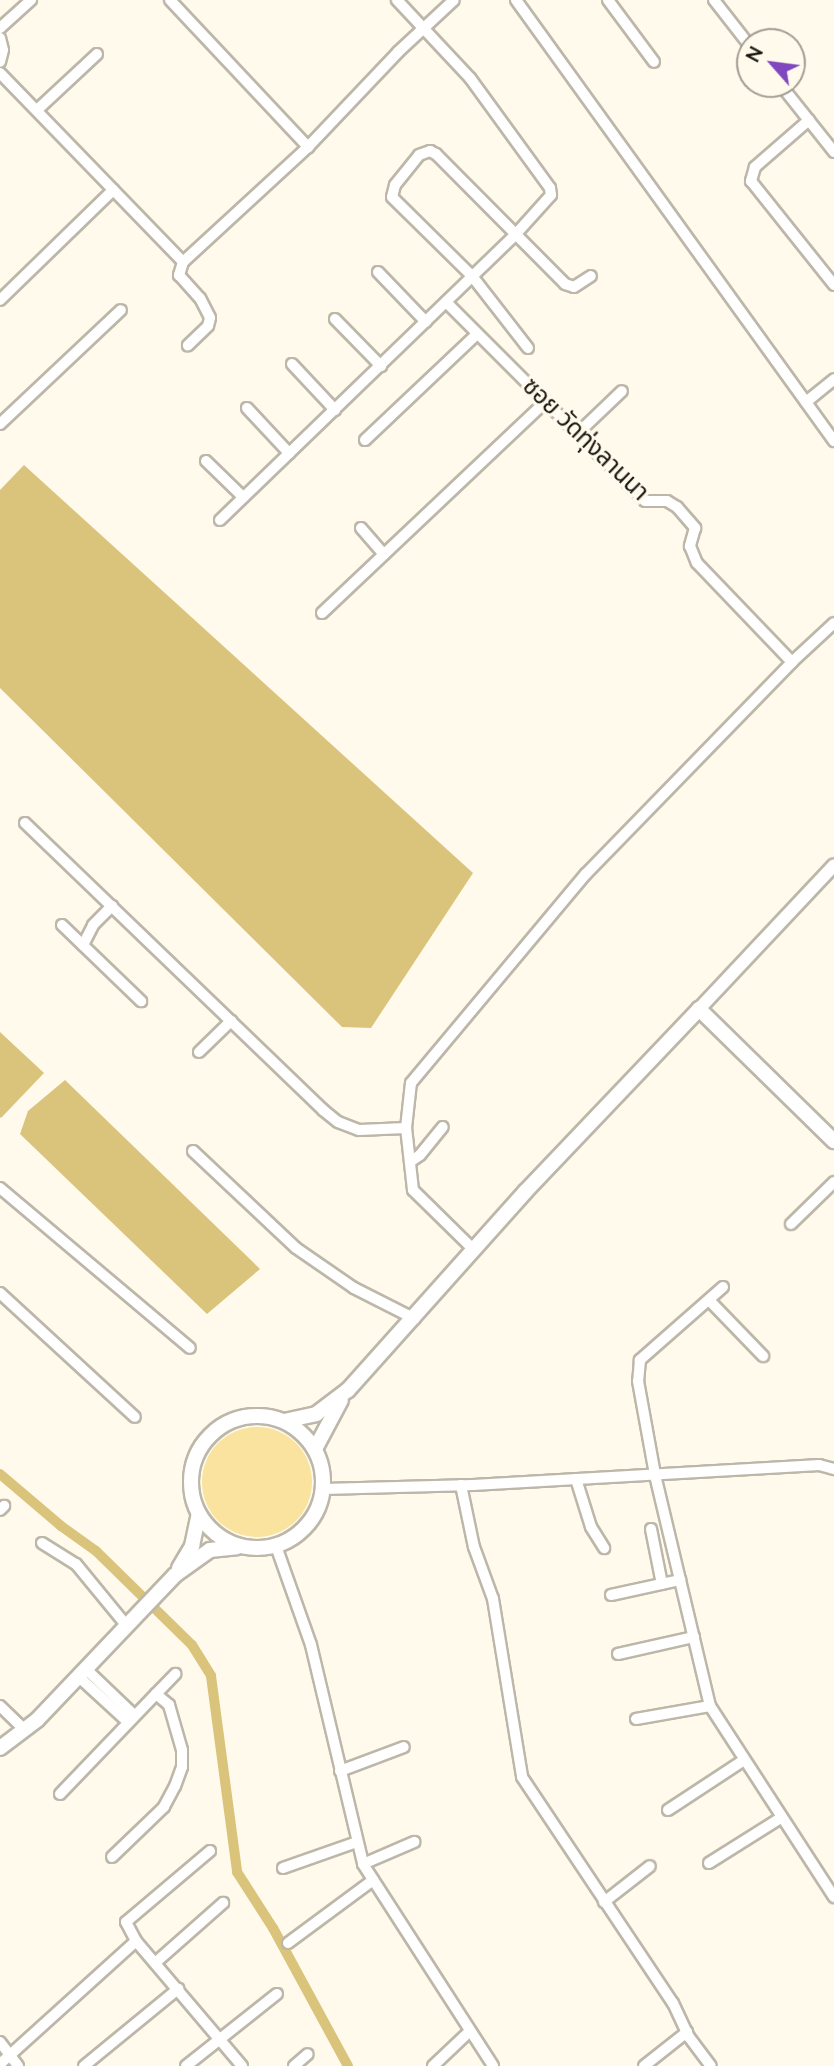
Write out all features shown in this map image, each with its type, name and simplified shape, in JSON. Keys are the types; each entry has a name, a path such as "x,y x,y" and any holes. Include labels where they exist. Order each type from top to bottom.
{"main road":[{"path":"284,1421 316,1414 348,1390 415,1319 474,1249 699,1009 834,1141"},
{"path":"315,1449 348,1390"},
{"path":"0,1748 25,1730 83,1673 175,1575 210,1550 224,1546 241,1547 276,1546 288,1541 308,1525 316,1514 324,1489 322,1468 315,1449 302,1433 284,1421 272,1417 245,1417 232,1421 210,1435 202,1446 192,1471 192,1497 199,1514 219,1537 241,1547"},
{"path":"175,1575 192,1546 199,1514"}],"street":[{"path":"0,28 31,0"},
{"path":"170,0 308,147"},
{"path":"220,520 381,366 549,199 550,188 470,78 397,0"},
{"path":"188,345 208,326 210,318 200,298 179,275 183,262 308,147 454,0"},
{"path":"516,0 834,442"},
{"path":"608,0 654,62"},
{"path":"714,0 736,28"},
{"path":"0,38 4,50 0,62"},
{"path":"37,110 97,54"},
{"path":"0,73 183,262"},
{"path":"791,98 834,152"},
{"path":"809,120 755,167 751,181 834,285"},
{"path":"528,348 472,276 392,197 395,185 419,155 430,151 436,154 565,284 574,287 592,275"},
{"path":"0,300 113,190"},
{"path":"377,272 426,322"},
{"name":"ซอย วัดทุ่งลานนา","path":"446,302 645,501 667,501 677,507 695,528 690,546 697,563 792,662"},
{"path":"0,424 121,310"},
{"path":"335,319 381,366"},
{"path":"365,440 477,334"},
{"path":"292,364 335,410"},
{"path":"806,402 834,379"},
{"path":"577,434 622,391"},
{"path":"322,613 545,401"},
{"path":"247,408 289,453"},
{"path":"206,461 243,497"},
{"path":"361,528 384,554"},
{"path":"474,1249 414,1190 406,1128 409,1091 419,1073 586,874 792,662 834,623"},
{"path":"25,822 338,1122 369,1132 406,1128"},
{"path":"699,1009 834,865"},
{"path":"83,945 93,925 112,906"},
{"path":"62,925 141,1001"},
{"path":"199,1052 231,1021"},
{"path":"410,1162 421,1156 443,1127"},
{"path":"193,1151 296,1248 354,1288 415,1319"},
{"path":"791,1224 834,1182"},
{"path":"0,1188 190,1348"},
{"path":"723,1287 649,1351 637,1369 655,1475 710,1706 833,1893"},
{"path":"0,1293 135,1417"},
{"path":"709,1300 763,1356"},
{"path":"324,1489 461,1485 819,1465 834,1469"},
{"path":"576,1479 591,1527 604,1549"},
{"path":"461,1485 474,1547 493,1599 522,1777 673,2003 687,2032 710,2066"},
{"path":"652,1529 662,1584"},
{"path":"42,1543 76,1564 132,1621"},
{"path":"276,1546 310,1644 363,1864 493,2066"},
{"path":"611,1595 680,1580"},
{"path":"618,1654 694,1637"},
{"path":"83,1673 131,1719"},
{"path":"60,1794 175,1674"},
{"path":"112,1857 164,1807 182,1767 173,1711 156,1694"},
{"path":"0,1706 25,1730"},
{"path":"636,1720 710,1706"},
{"path":"340,1771 404,1747"},
{"path":"668,1810 744,1760"},
{"path":"709,1863 782,1817"},
{"path":"283,1868 357,1842"},
{"path":"363,1864 414,1842"},
{"path":"210,1851 130,1916 127,1928 242,2066"},
{"path":"604,1902 650,1866"},
{"path":"288,1943 373,1880"},
{"path":"155,1963 223,1903"},
{"path":"0,2064 136,1941"},
{"path":"85,2066 178,1989"},
{"path":"186,2066 277,1994"},
{"path":"433,2066 470,2031"},
{"path":"644,2066 687,2032"},
{"path":"0,2042 18,2066"},
{"path":"293,2066 309,2054"}],"shaded area":[{"path":"24,465 473,873 371,1028 342,1027 0,688 0,490"},
{"path":"0,1032 44,1073 1,1118 0,1117"},
{"path":"65,1080 260,1269 207,1314 20,1134 28,1111"},
{"path":"257,1427 278,1431 296,1443 308,1461 312,1482 308,1503 296,1521 278,1533 257,1537 236,1533 218,1521 206,1503 202,1482 206,1461 218,1443 236,1431"}],"waterway":[{"path":"0,1474 61,1526 96,1551 192,1645 211,1676 237,1872 273,1928 348,2066"}]}
